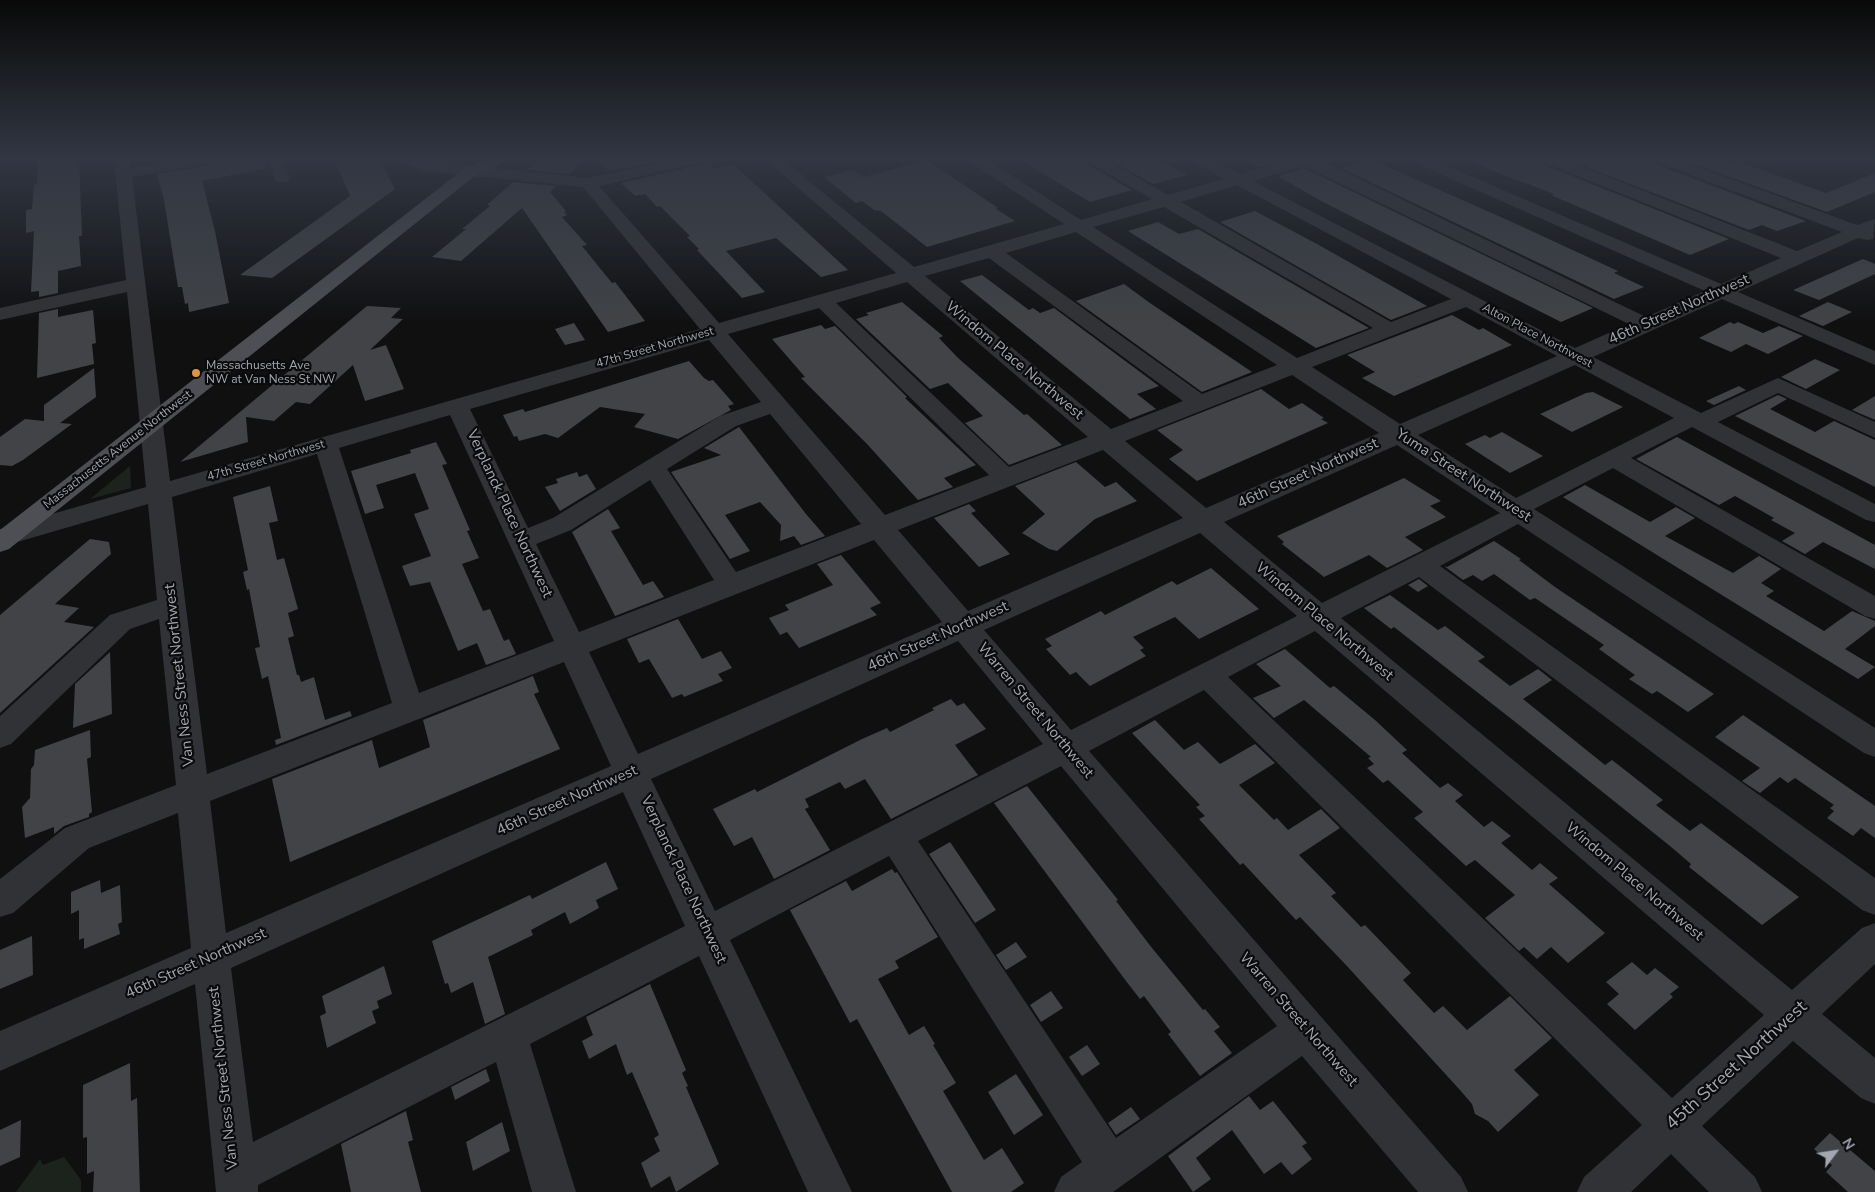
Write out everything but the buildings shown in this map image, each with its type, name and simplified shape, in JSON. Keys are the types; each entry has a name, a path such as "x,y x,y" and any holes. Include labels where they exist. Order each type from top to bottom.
{"main road":[{"name":"Massachusetts Avenue Northwest","path":"3,539 413,215"}],"street":[{"name":"Van Ness Street Northwest","path":"128,215 236,1183"},
{"name":"Warren Street Northwest","path":"615,215 1305,1030 1446,1192"},
{"name":"Windom Place Northwest","path":"840,215 1875,1084"},
{"name":"Yuma Street Northwest","path":"1062,215 1875,744"},
{"name":"47th Street Northwest","path":"3,539 159,492 1117,215"},
{"path":"1192,215 1390,329"},
{"name":"Alton Place Northwest","path":"1306,215 1875,514"},
{"path":"1420,215 1647,325"},
{"path":"1547,215 1875,359"},
{"path":"1689,215 1797,258"},
{"path":"1823,215 1869,231"},
{"name":"46th Street Northwest","path":"0,1051 1797,258 1869,231"},
{"path":"992,251 1200,402"},
{"path":"0,314 136,284"},
{"path":"822,300 1006,478"},
{"path":"0,901 77,838 1466,300"},
{"path":"236,1183 508,1035 1067,749 1421,565 1613,458 1778,385 1875,431"},
{"path":"521,540 562,524 728,421 775,405"},
{"name":"Verplanck Place Northwest","path":"457,406 830,1192"},
{"path":"326,444 409,710"},
{"path":"1613,458 1875,609"},
{"path":"654,467 731,585"},
{"path":"1421,565 1875,899"},
{"path":"0,735 120,622 172,605"},
{"path":"1208,676 1740,1192"},
{"path":"896,837 1110,1168"},
{"name":"45th Street Northwest","path":"1600,1192 1875,940"},
{"path":"1076,1192 1305,1030"},
{"path":"508,1035 554,1192"}],"shaded area":[{"path":"130,466 131,488 90,499"},
{"path":"64,1157 81,1180 81,1192 16,1192 40,1159 43,1165"}],"place":[{"name":"Massachusetts Ave NW at Van Ness St NW","path":"196,373"}]}
